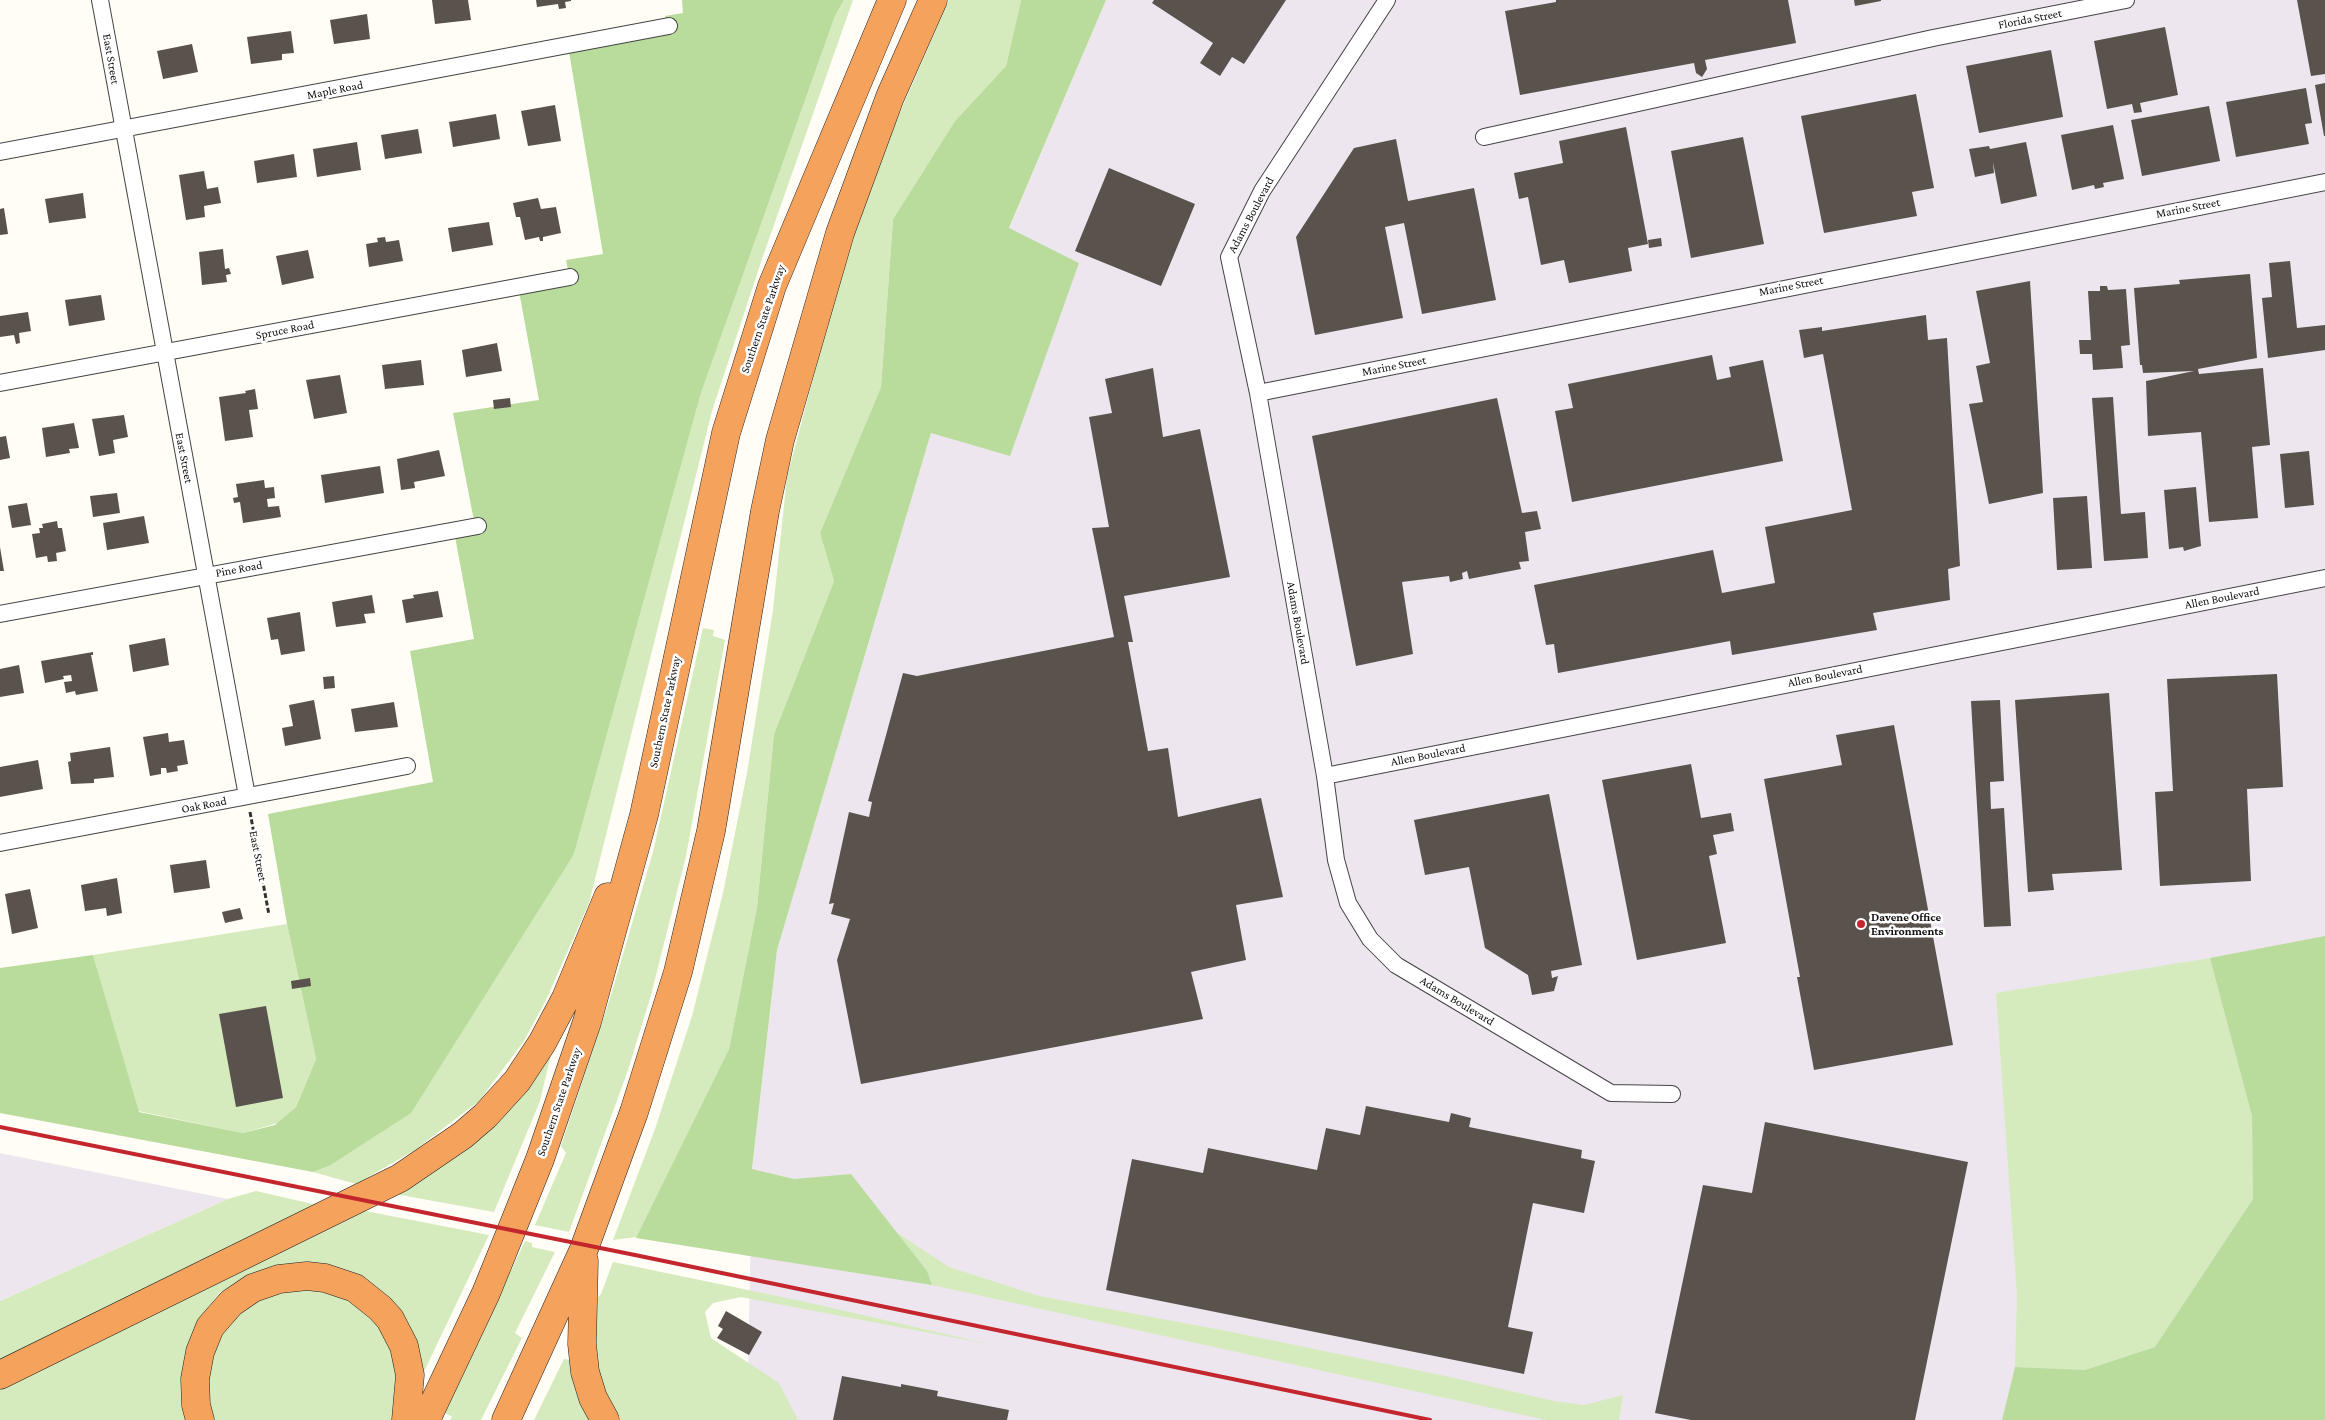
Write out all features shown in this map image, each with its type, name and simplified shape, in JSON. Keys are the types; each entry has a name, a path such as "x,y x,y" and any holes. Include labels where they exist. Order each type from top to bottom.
{"highway":[{"name":"Southern State Parkway","path":"426,1420 486,1293 540,1159 590,1014 644,815 726,433 772,286 892,0"},
{"path":"506,1420 584,1249 611,1178 654,1051 678,972 712,822 780,440 838,241 865,162 890,97 933,0"},
{"path":"0,1375 400,1178 463,1135 485,1116 517,1081 542,1043 566,998 644,815"},
{"path":"584,1249 582,1344 584,1372 593,1398 605,1420"},
{"path":"200,1420 196,1405 195,1379 200,1352 210,1327 231,1303 253,1288 279,1279 299,1276 325,1278 355,1288 380,1308 390,1319 404,1346 410,1375 406,1420"}],"street":[{"name":"East Street","path":"100,0 247,796"},
{"name":"Adams Boulevard","path":"1387,0 1262,191 1229,257 1258,394 1325,776 1336,860 1348,903 1370,939 1396,965 1611,1093 1672,1094"},
{"name":"Florida Street","path":"1484,137 1933,38 2126,0"},
{"name":"Maple Road","path":"0,152 669,26"},
{"name":"Marine Street","path":"1258,394 2325,182"},
{"name":"Spruce Road","path":"0,383 570,277"},
{"name":"Pine Road","path":"0,614 478,526"},
{"name":"Allen Boulevard","path":"1325,776 2325,578"},
{"name":"Oak Road","path":"0,843 407,766"}],"path":[{"name":"East Street","path":"247,796 269,915"}],"shaded area":[{"path":"1106,0 2325,0 2325,1420 747,1420 752,1170 777,950 931,433 1079,263 1009,229"},
{"path":"0,1153 228,1199 0,1301"}],"green space":[{"path":"682,0 844,0 835,16 701,393 574,854 411,1113 329,1166 313,1172 0,1113 0,968 93,955 139,1112 243,1133 275,1125 296,1107 316,1059 287,924 268,814 433,782 410,651 474,639 454,531 475,526 453,413 539,400 519,291 570,280 566,260 603,254 568,46 667,27 665,16 683,13"},
{"path":"844,0 853,0 762,259 712,411 589,903 546,1000 524,1041 479,1101 415,1150 356,1184 313,1172 329,1166 574,854 701,393 835,16"},
{"path":"949,0 1021,0 1006,66 955,121 893,219 881,387 820,533 834,581 774,734 757,907 729,1049 637,1237 613,1240 655,1129 692,1016 723,893 747,773 773,610 787,477 846,255 882,154"},
{"path":"1021,0 1106,0 1009,228 1079,263 1010,456 931,433 777,950 752,1169 794,1179 851,1174 927,1271 932,1285 636,1238 729,1049 757,907 774,734 834,581 820,533 881,387 893,219 955,121 1006,66"},
{"path":"703,628 714,630 713,636 725,640 686,856 651,995 628,1070 569,1232 535,1225 566,1153 561,1146 611,995 653,852"},
{"path":"287,924 316,1059 296,1107 278,1123 243,1133 138,1111 93,955"},
{"path":"2325,936 2325,1420 2002,1420 2015,1367 2085,1370 2155,1347 2253,1199 2252,1116 2210,958"},
{"path":"2210,958 2252,1116 2253,1199 2155,1347 2085,1370 2015,1367 2017,1296 1996,993"},
{"path":"552,1050 540,1101 494,1212 384,1192"},
{"path":"256,1191 317,1205 0,1362 0,1301 228,1199"},
{"path":"355,1209 489,1235 421,1378 384,1294 252,1275 220,1292 198,1320 185,1353 182,1383 189,1420 0,1420 0,1383"},
{"path":"896,1232 949,1267 1039,1296 1227,1331 1450,1377 1554,1401 1584,1405 1623,1395 1619,1420 1546,1420 932,1285 927,1271"},
{"path":"525,1241 532,1243 532,1247 555,1252 515,1333 522,1338 481,1420 450,1420 452,1417 444,1412"},
{"path":"613,1262 806,1302 993,1345 741,1297 713,1303 705,1312 711,1338 779,1383 798,1420 619,1420 603,1395 590,1348 591,1305 601,1294"},
{"path":"276,1287 335,1289 384,1322 402,1389 392,1420 211,1420 206,1357 220,1327"},
{"path":"564,1359 571,1360 592,1420 534,1420"}],"building":[{"path":"432,0 468,0 471,20 435,24"},
{"path":"536,0 571,1 565,2 566,8 559,9 558,4 537,7"},
{"path":"1154,0 1286,0 1244,64 1232,57 1220,76 1200,63 1213,43 1152,3"},
{"path":"1556,0 1788,0 1796,43 1705,60 1707,69 1702,77 1696,73 1694,63 1520,95 1505,11 1556,2"},
{"path":"1854,0 1881,0 1881,1 1855,6"},
{"path":"2297,0 2325,0 2325,74 2311,76"},
{"path":"367,14 370,39 334,44 330,20"},
{"path":"2165,27 2178,95 2140,103 2142,112 2134,113 2132,104 2107,109 2094,41"},
{"path":"291,31 294,53 282,54 282,60 251,64 247,37"},
{"path":"192,44 198,72 163,79 157,51"},
{"path":"2051,50 2063,117 1979,133 1966,66"},
{"path":"2325,83 2325,136 2324,136 2315,85"},
{"path":"2306,88 2312,123 2305,124 2309,144 2236,157 2226,102"},
{"path":"1916,94 1934,188 1912,192 1917,216 1824,233 1801,116"},
{"path":"555,105 561,141 528,146 521,111"},
{"path":"2209,106 2220,161 2142,176 2131,120"},
{"path":"496,114 500,139 453,147 449,122"},
{"path":"2113,125 2124,179 2103,183 2104,187 2095,189 2094,185 2072,190 2061,135"},
{"path":"1626,127 1648,244 1628,248 1632,271 1569,283 1564,260 1541,265 1528,197 1519,199 1514,173 1563,163 1559,141"},
{"path":"418,129 422,153 385,159 381,135"},
{"path":"1743,137 1764,244 1691,258 1671,151"},
{"path":"1396,139 1408,201 1474,188 1496,300 1422,314 1404,223 1385,227 1403,318 1315,335 1296,237 1354,148"},
{"path":"357,142 361,170 317,177 313,149"},
{"path":"2026,142 2037,196 2001,204 1993,162 1994,173 1975,177 1969,149 1989,146 1990,149"},
{"path":"294,154 297,177 257,183 254,161"},
{"path":"1109,168 1195,204 1161,286 1075,251"},
{"path":"204,171 207,189 218,187 221,203 204,206 205,217 186,220 179,175"},
{"path":"83,193 86,218 49,223 45,199"},
{"path":"538,198 541,209 556,207 561,233 543,237 543,241 540,241 539,237 525,240 520,217 516,217 513,203"},
{"path":"4,208 8,234 0,235 0,209"},
{"path":"489,222 493,245 452,252 448,228"},
{"path":"385,237 386,242 399,240 403,261 369,267 366,244 378,242 377,238"},
{"path":"1661,238 1662,246 1649,248 1648,240"},
{"path":"223,249 225,269 229,268 231,274 226,275 227,282 202,285 199,252"},
{"path":"308,250 314,278 282,285 276,256"},
{"path":"2290,261 2297,328 2325,325 2325,350 2268,358 2262,298 2272,297 2269,263"},
{"path":"2250,274 2257,358 2198,369 2199,374 2263,368 2270,445 2252,447 2258,518 2209,522 2201,432 2148,436 2146,381 2194,371 2143,373 2142,365 2140,365 2134,288 2180,284 2179,280"},
{"path":"2030,281 2043,493 1989,504 1969,404 1983,402 1976,366 1990,363 1976,291"},
{"path":"2100,286 2107,286 2108,290 2126,289 2130,345 2121,346 2123,368 2093,370 2092,354 2080,354 2079,340 2091,340 2088,291 2100,291"},
{"path":"101,295 105,320 69,326 65,300"},
{"path":"28,312 31,331 19,333 20,343 16,344 14,335 0,337 0,316"},
{"path":"1926,315 1928,340 1947,338 1960,566 1948,569 1950,600 1873,613 1877,630 1732,655 1730,641 1558,673 1554,644 1546,645 1534,585 1713,550 1722,593 1775,583 1765,527 1852,510 1823,354 1804,358 1799,330 1822,327 1822,331"},
{"path":"497,343 502,371 466,377 462,350"},
{"path":"1712,355 1717,380 1731,377 1729,367 1763,360 1783,461 1572,502 1555,411 1573,408 1568,384"},
{"path":"421,360 424,385 385,389 382,365"},
{"path":"1153,368 1163,437 1200,429 1230,577 1124,596 1133,642 1128,642 1148,751 1168,748 1178,817 1261,798 1283,897 1236,905 1246,960 1191,972 1203,1019 861,1084 837,960 850,919 831,914 834,903 829,904 849,812 869,817 872,802 868,801 903,673 917,676 1114,637 1092,528 1109,527 1089,417 1112,413 1105,379"},
{"path":"340,375 347,413 314,419 306,380"},
{"path":"255,389 258,409 249,410 253,437 225,441 219,397 246,393 245,391"},
{"path":"2113,397 2121,514 2145,512 2148,558 2104,561 2092,398"},
{"path":"510,398 511,407 494,409 493,400"},
{"path":"1497,398 1522,513 1537,511 1541,529 1525,532 1529,561 1519,562 1521,569 1469,579 1467,571 1462,573 1463,579 1450,582 1449,576 1402,582 1413,654 1356,666 1312,436"},
{"path":"124,415 128,437 113,440 115,453 99,456 92,419"},
{"path":"74,423 79,448 69,449 70,453 46,457 42,428"},
{"path":"6,436 10,458 0,460 0,437"},
{"path":"439,450 445,476 414,482 415,488 401,490 397,459"},
{"path":"2309,451 2314,505 2285,508 2280,454"},
{"path":"380,466 384,493 325,503 321,475"},
{"path":"264,480 265,488 274,487 275,498 267,499 268,507 279,506 281,517 243,523 240,502 234,503 233,498 238,497 236,484"},
{"path":"2196,487 2201,546 2184,551 2183,547 2169,549 2164,490"},
{"path":"117,493 120,513 93,517 90,496"},
{"path":"2087,496 2092,568 2057,570 2053,498"},
{"path":"27,503 31,525 12,528 8,506"},
{"path":"144,516 149,543 107,550 103,523"},
{"path":"57,521 58,528 62,528 66,551 56,553 57,561 48,562 47,556 36,558 32,534 40,533 39,528 43,528 42,524"},
{"path":"0,547 4,571 0,571"},
{"path":"438,591 443,617 406,623 402,600 414,598 413,595"},
{"path":"372,595 375,613 364,614 366,623 336,627 332,602"},
{"path":"300,612 305,651 281,655 278,639 271,640 267,618"},
{"path":"165,638 169,665 133,672 129,645"},
{"path":"93,652 93,655 91,655 98,691 76,695 75,691 66,693 64,682 72,681 71,675 63,676 64,679 45,683 41,661"},
{"path":"19,665 24,693 0,697 0,669"},
{"path":"2277,674 2283,787 2247,789 2251,881 2160,886 2155,792 2173,791 2167,679"},
{"path":"334,676 335,688 324,689 323,677"},
{"path":"2109,693 2122,870 2052,874 2054,890 2028,892 2015,700"},
{"path":"314,700 321,739 285,746 282,728 293,726 289,705"},
{"path":"2000,700 2004,781 1990,782 1991,809 2004,808 2011,926 1984,927 1971,701"},
{"path":"394,702 398,727 355,732 351,709"},
{"name":"Davene Office Environments","path":"1894,725 1953,1045 1814,1070 1797,977 1800,977 1764,779 1842,765 1836,735"},
{"path":"168,733 169,742 184,740 188,764 177,766 178,771 167,773 166,768 161,768 161,774 150,776 143,737"},
{"path":"110,747 114,777 94,779 94,783 71,784 68,762 71,761 70,753"},
{"path":"38,760 43,789 0,797 0,767"},
{"path":"1691,764 1701,818 1731,813 1734,831 1713,835 1717,854 1709,856 1726,943 1637,960 1602,780"},
{"path":"1549,794 1582,965 1551,971 1552,978 1558,976 1554,991 1532,995 1528,975 1485,948 1469,867 1425,875 1414,820"},
{"path":"206,860 210,888 174,893 170,865"},
{"path":"117,878 122,913 107,916 106,908 85,911 81,885"},
{"path":"30,889 38,928 12,934 5,894"},
{"path":"240,908 243,919 225,923 222,912"},
{"path":"310,978 311,986 292,989 291,981"},
{"path":"266,1006 283,1098 236,1107 219,1014"},
{"path":"1366,1106 1449,1122 1451,1113 1471,1118 1469,1127 1582,1150 1581,1158 1595,1161 1584,1213 1533,1203 1508,1327 1533,1332 1524,1374 1106,1290 1132,1159 1203,1173 1208,1148 1317,1170 1326,1128 1360,1135"},
{"path":"1765,1122 1968,1162 1915,1420 1691,1420 1655,1413 1703,1185 1752,1193"},
{"path":"726,1311 762,1332 749,1355 717,1338 723,1329 718,1326"},
{"path":"842,1376 901,1387 901,1384 938,1391 937,1396 1009,1410 1007,1420 833,1420"}],"railway":[{"path":"0,1127 635,1255 1430,1420"}],"place":[{"name":"Davene Office Environments","path":"1861,924"}]}
